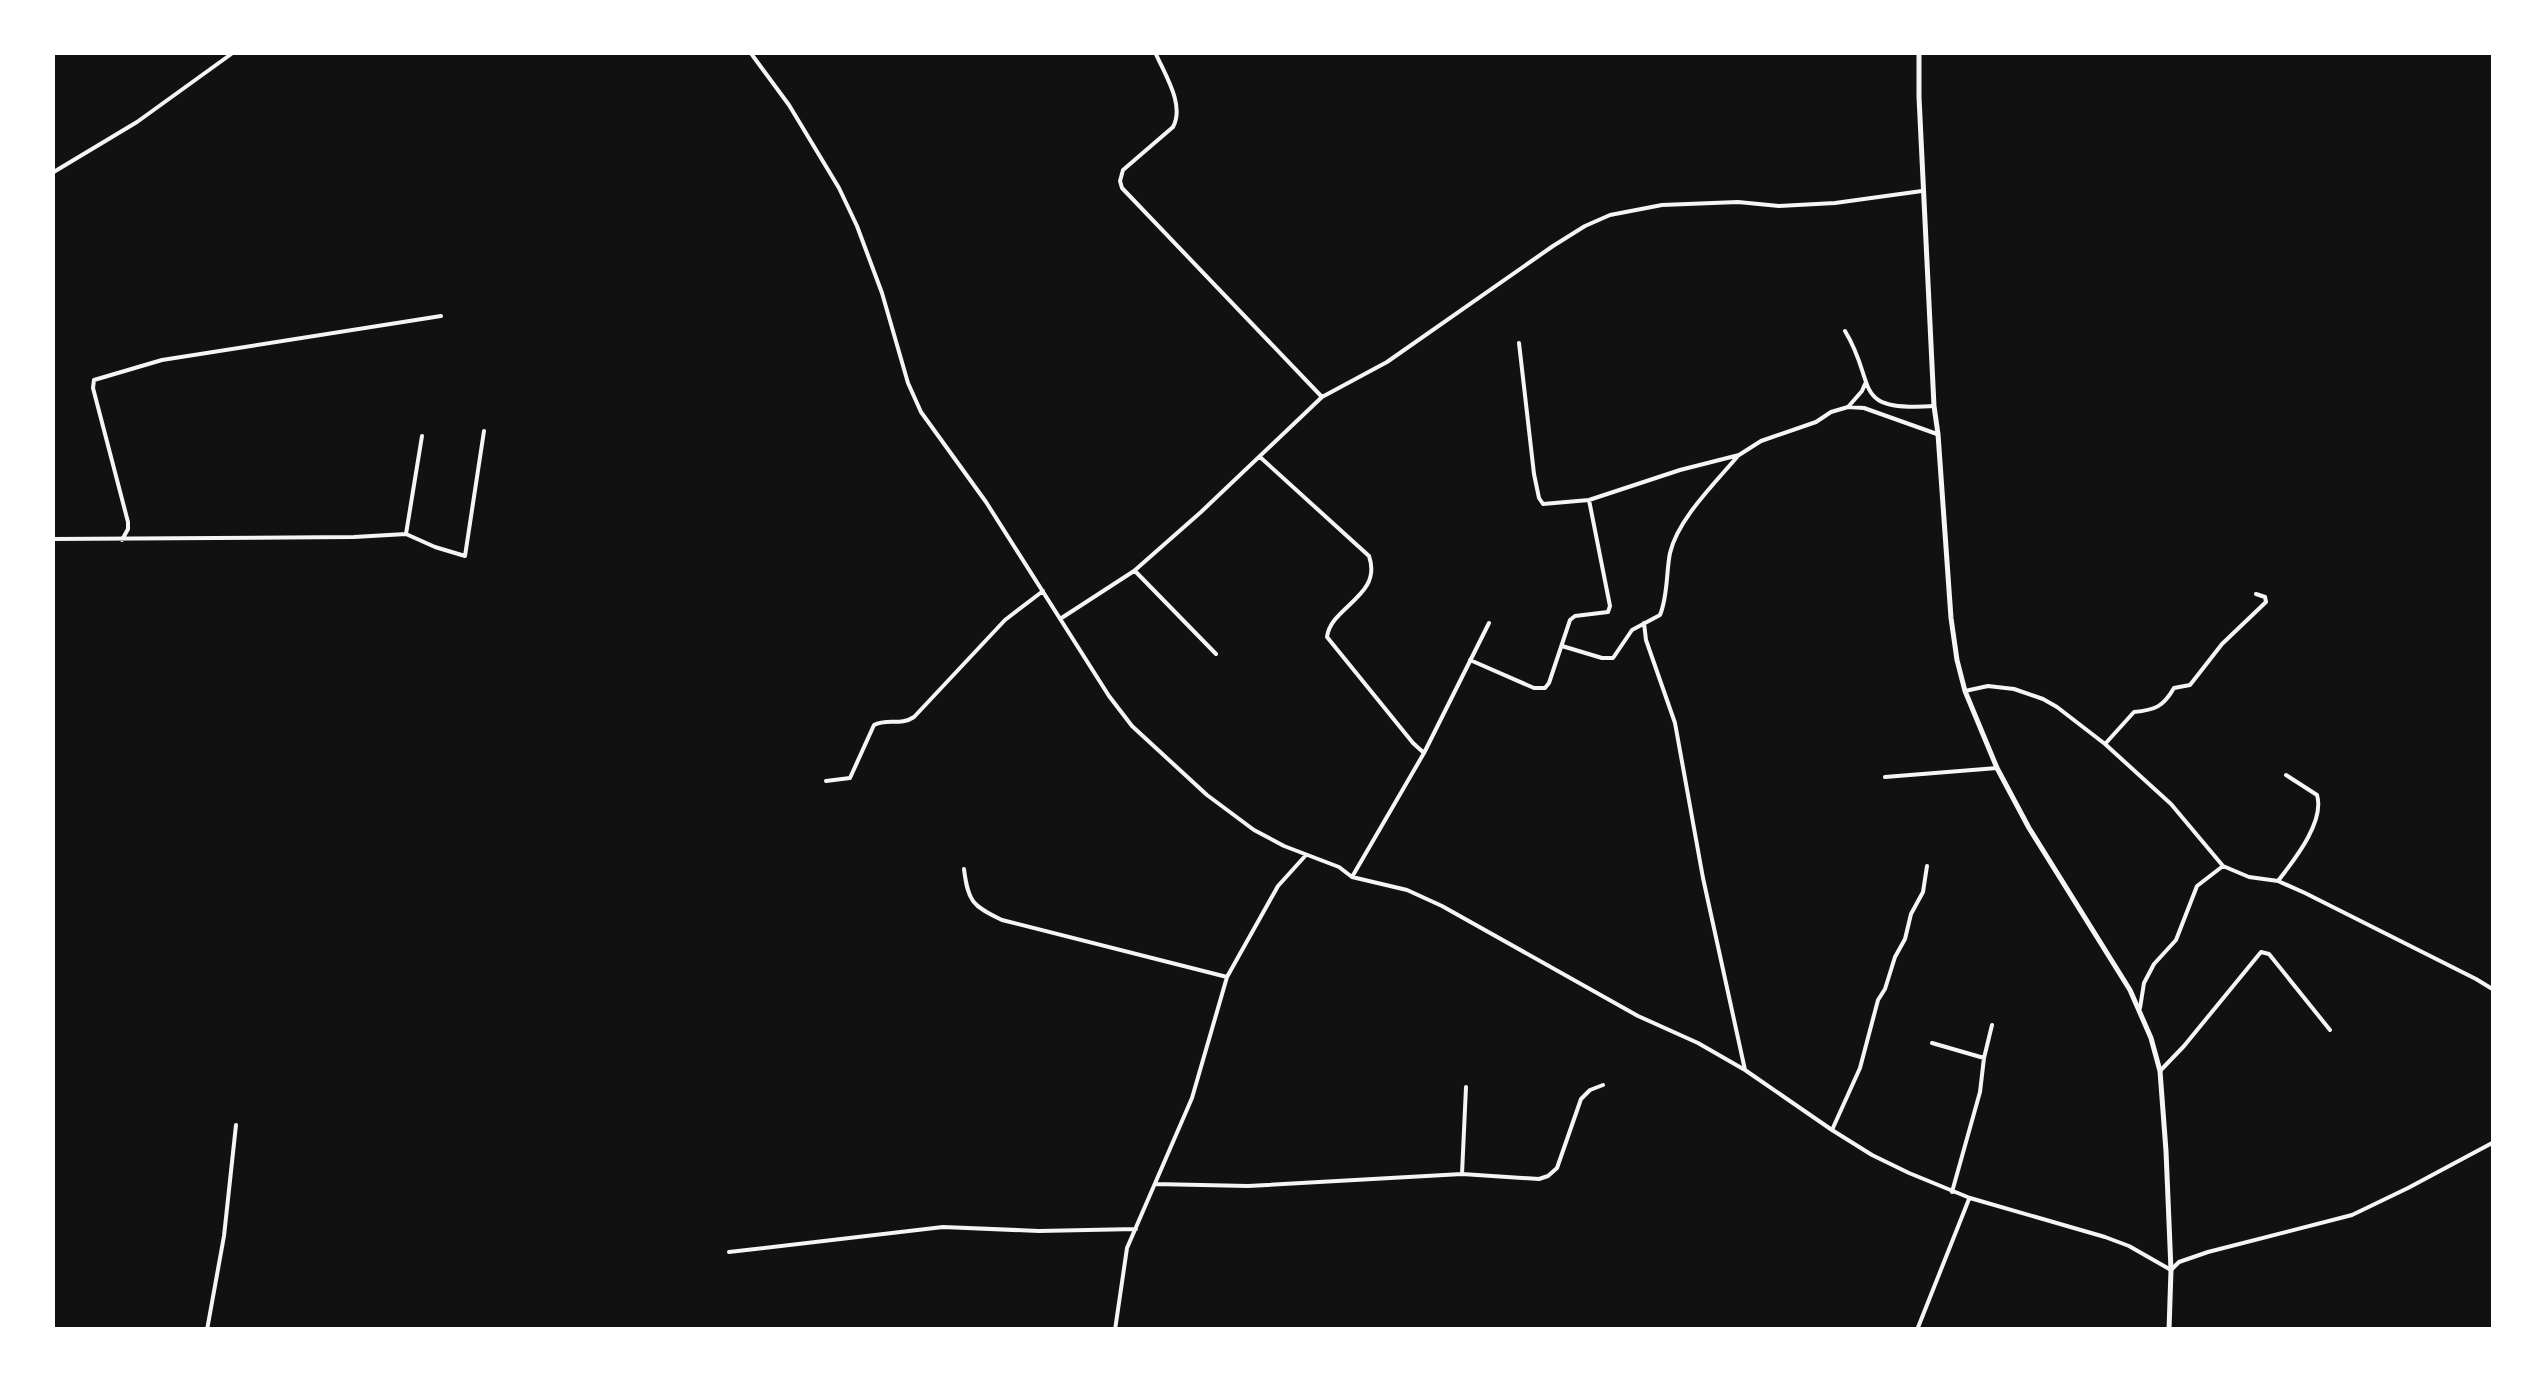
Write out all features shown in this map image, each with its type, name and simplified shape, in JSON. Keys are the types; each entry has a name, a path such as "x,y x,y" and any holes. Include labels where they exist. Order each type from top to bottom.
{"street":[{"path":"52,173 136,122 234,52"},
{"path":"750,52 790,105 851,213 873,266 905,373 921,412 986,502 1132,726 1231,814 1254,830 1352,877 1407,890 1442,906 1638,1016 1698,1042 1872,1155 1952,1192 2106,1237 2172,1270"},
{"path":"1156,52 1177,104 1177,121 1123,170 1122,188 1322,397"},
{"path":"1919,52 1934,406 1957,660 1965,691 1997,768 2038,843 2130,990 2151,1038 2160,1071 2166,1151 2172,1270 2169,1330"},
{"path":"1060,619 1134,571 1322,397 1387,362 1585,226 1610,215 1662,205 1738,202 1780,206 1925,191"},
{"path":"122,540 128,522 94,380 162,360 441,316"},
{"path":"1845,331 1870,392 1887,404 1934,406"},
{"path":"1519,343 1534,474 1543,504 1589,500 1738,455 1761,441 1848,407 1864,408 1938,434"},
{"path":"1848,407 1865,384"},
{"path":"52,540 406,534 465,556 484,431"},
{"path":"406,534 422,436"},
{"path":"1562,646 1613,658 1632,630 1657,618 1663,609 1676,537 1738,455"},
{"path":"1259,456 1369,556 1372,574 1367,585 1330,626 1327,637 1424,752"},
{"path":"1470,660 1540,689 1549,683 1567,626 1575,616 1608,612 1589,500"},
{"path":"1134,571 1216,654"},
{"path":"826,782 851,776 874,725 914,717 1005,620 1044,591"},
{"path":"2105,744 2134,712 2154,710 2174,688 2190,685 2222,644 2266,602 2265,596 2256,594"},
{"path":"1352,877 1424,752 1489,623"},
{"path":"1644,623 1646,640 1676,723 1703,878 1745,1070"},
{"path":"1965,691 1988,686 2028,693 2056,707 2105,744 2171,804 2223,866 2278,882 2494,990"},
{"path":"1885,777 1997,768"},
{"path":"2278,882 2302,849 2319,808 2318,794 2286,775"},
{"path":"1115,1330 1127,1248 1202,1071 1227,976 1272,895 1306,855"},
{"path":"1832,1130 1860,1068 1878,1000 1886,989 1894,957 1923,892 1927,866"},
{"path":"2140,1012 2144,983 2154,964 2176,940 2197,886 2223,866"},
{"path":"964,869 971,901 1002,920 1227,976"},
{"path":"2160,1071 2261,952 2269,954 2330,1030"},
{"path":"1952,1192 1980,1092 1992,1025"},
{"path":"1932,1043 1984,1058"},
{"path":"1154,1184 1248,1186 1462,1174 1539,1179 1556,1168 1581,1099 1602,1085"},
{"path":"1462,1174 1466,1087"},
{"path":"207,1330 224,1236 236,1125"},
{"path":"2172,1270 2194,1256 2352,1215 2494,1142"},
{"path":"1917,1330 1970,1198"},
{"path":"729,1252 943,1226 1039,1231 1136,1229"}]}
